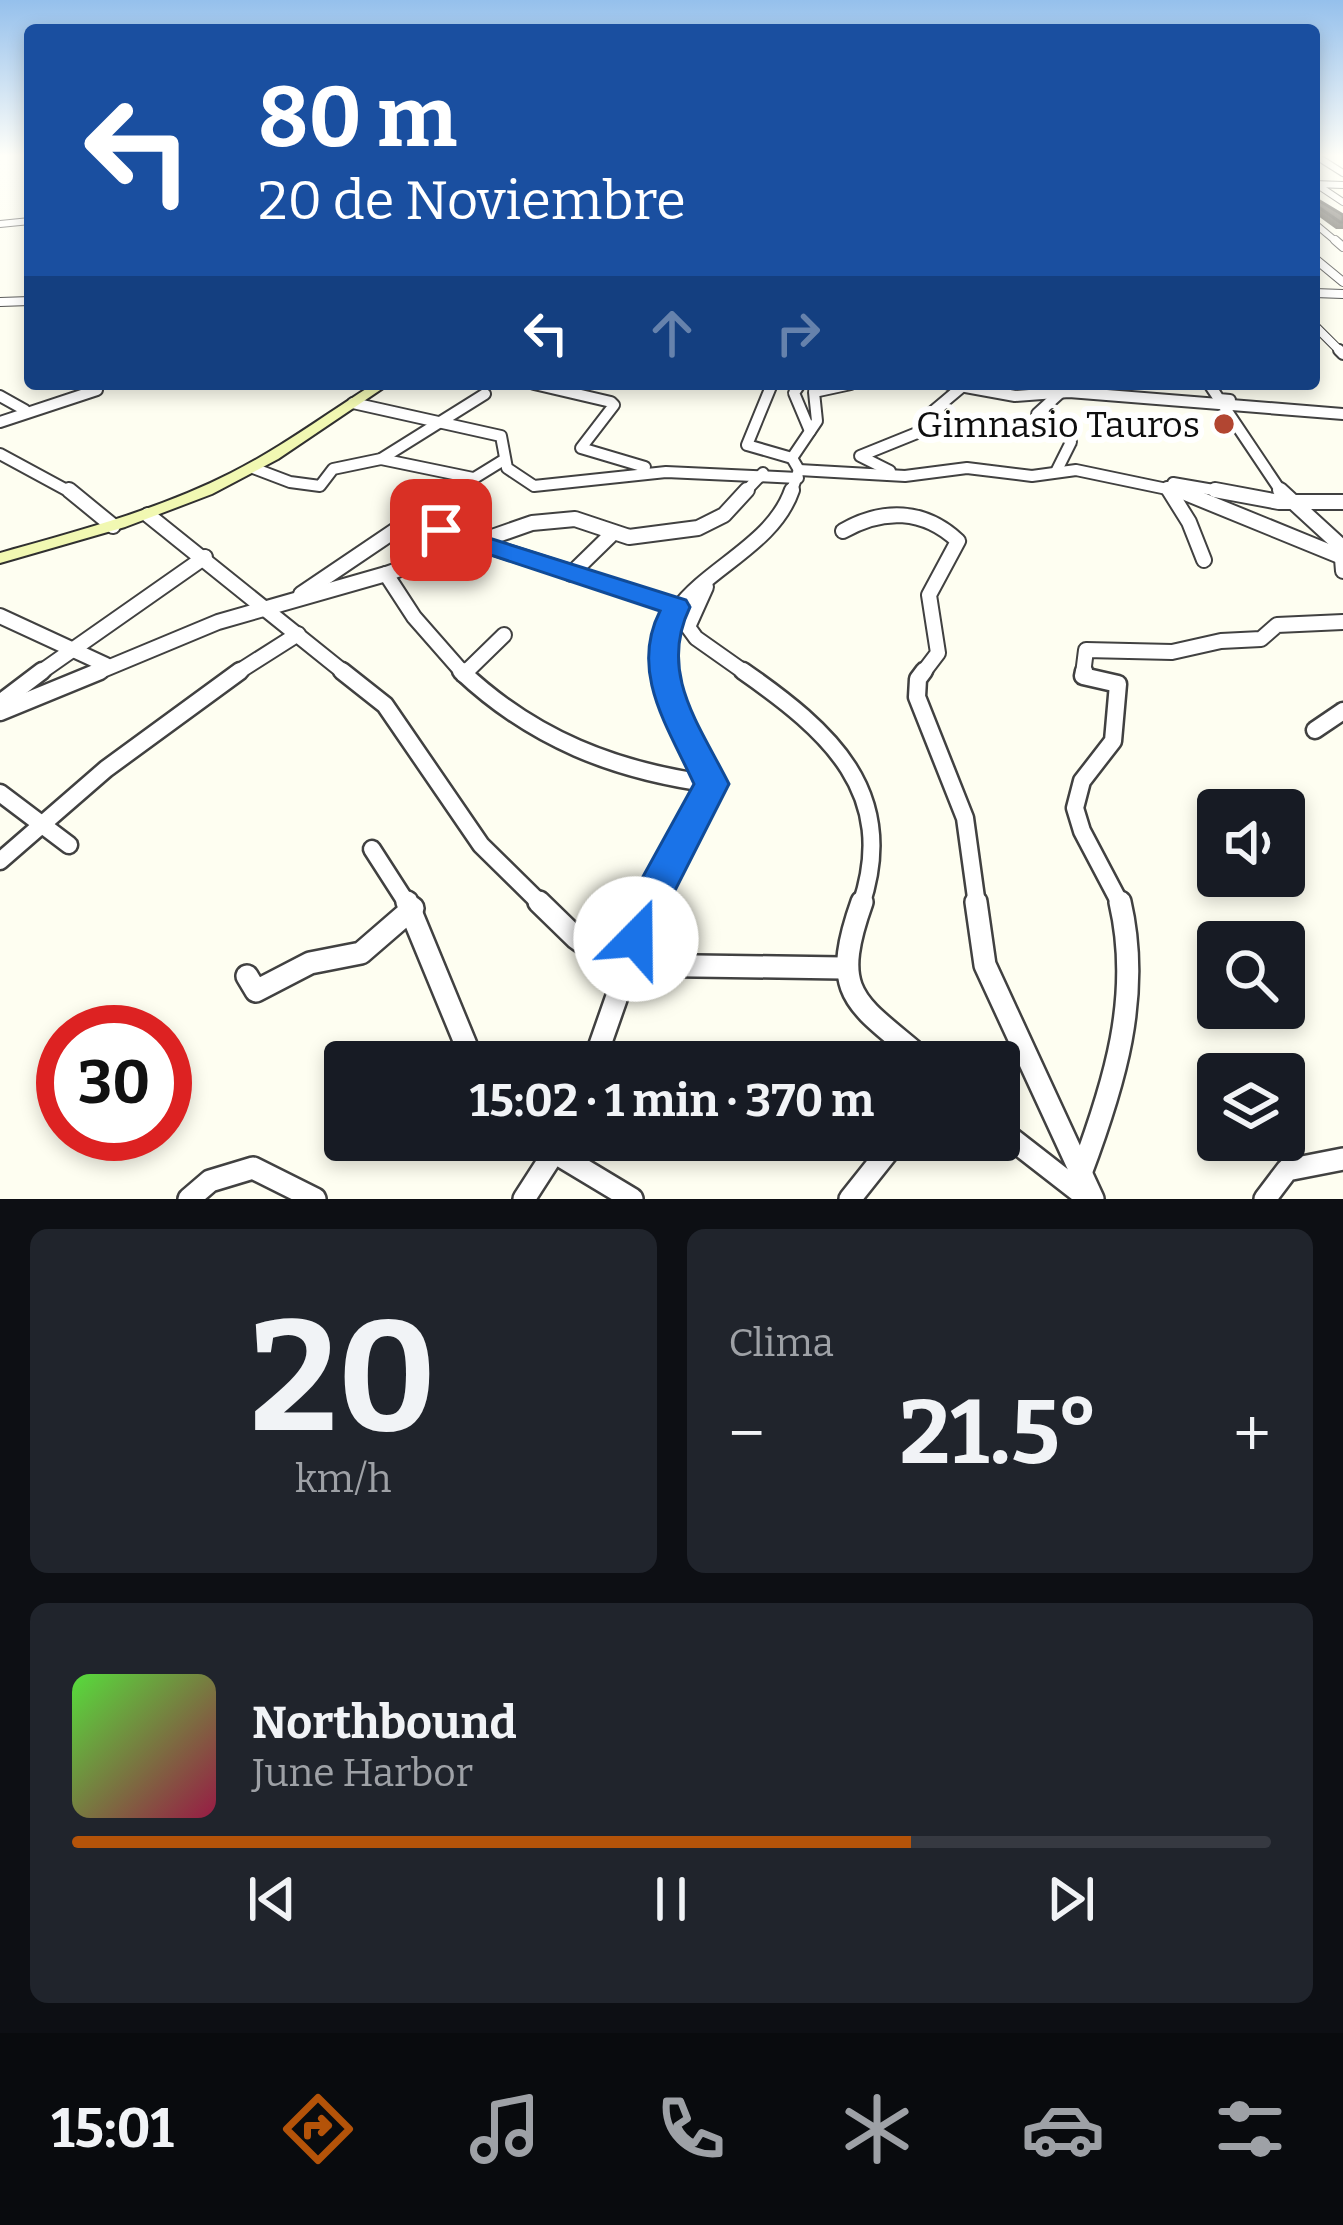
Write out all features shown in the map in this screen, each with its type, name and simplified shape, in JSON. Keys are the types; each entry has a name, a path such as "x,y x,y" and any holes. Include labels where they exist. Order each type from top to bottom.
{"main road":[{"path":"0,558 148,514 253,468 374,390"}],"street":[{"path":"1320,222 1327,216"},
{"path":"1320,224 1343,246"},
{"path":"1320,260 1343,289"},
{"path":"0,422 97,390"},
{"path":"557,390 614,405 581,446 586,452 668,471"},
{"path":"770,390 747,445 796,468"},
{"path":"796,390 795,405 809,422 810,431"},
{"path":"712,784 664,684 662,636 676,607 771,527 817,421 814,392 823,390"},
{"path":"905,476 860,456 917,433 932,412 958,390"},
{"path":"993,390 1015,396 1061,392 1343,411"},
{"path":"1213,390 1288,500 1341,546 1343,572"},
{"path":"1038,425 1037,414 1061,392"},
{"path":"381,459 485,394"},
{"path":"0,396 26,410"},
{"path":"353,403 501,436 502,461 515,480 534,486 668,471 763,473 796,468 905,476 968,468 1032,476 1076,470 1167,487 1240,512 1326,554 1342,557"},
{"path":"1056,472 1071,442"},
{"path":"0,454 68,490 113,526"},
{"path":"253,468 290,482 320,486 344,464 381,459 473,478"},
{"path":"294,599 406,520 502,461"},
{"path":"0,708 263,609 386,574 532,524 575,519 613,532 649,536 698,528 724,515 763,473"},
{"path":"1144,482 1196,483 1288,500 1343,502"},
{"path":"1167,487 1189,522 1204,560"},
{"path":"148,514 385,705 481,845 575,938 627,969 842,968"},
{"path":"842,531 868,517 905,514 938,524 958,541 957,554 927,603 938,653 916,683 917,697 965,818 985,965 1091,1199"},
{"path":"406,520 676,607"},
{"path":"571,574 613,532"},
{"path":"0,708 72,647 205,557"},
{"path":"716,573 690,614 688,627 696,638 764,682 809,722 847,770 872,827 874,859 842,968 849,990 904,1041"},
{"path":"386,574 424,632 517,722 637,771 712,784"},
{"path":"0,616 106,665"},
{"path":"1081,1173 1096,1132 1132,976 1126,920 1110,871 1081,832 1074,804 1080,779 1110,748 1118,698 1118,684 1083,676 1086,650 1187,650 1221,640 1261,640 1277,625 1343,622"},
{"path":"0,861 124,752 298,634"},
{"path":"464,674 504,635"},
{"path":"1315,730 1343,711"},
{"path":"601,1041 644,913 712,784"},
{"path":"0,793 69,844"},
{"path":"372,850 413,908 460,1041"},
{"path":"251,983 310,963 361,953 413,908"},
{"path":"1020,1145 1091,1199"},
{"path":"1265,1199 1287,1170 1343,1159"},
{"path":"524,1199 550,1161"},
{"path":"578,1161 632,1199"},
{"path":"850,1199 880,1161"},
{"path":"189,1199 253,1168 315,1199"}],"building":[{"path":"1325,212 1343,215 1340,222"}],"place":[{"name":"Gimnasio Tauros","path":"1224,424"}],"route":[{"path":"441,530 676,607 662,636 659,657 664,684 712,784 644,913 636,939"}]}
